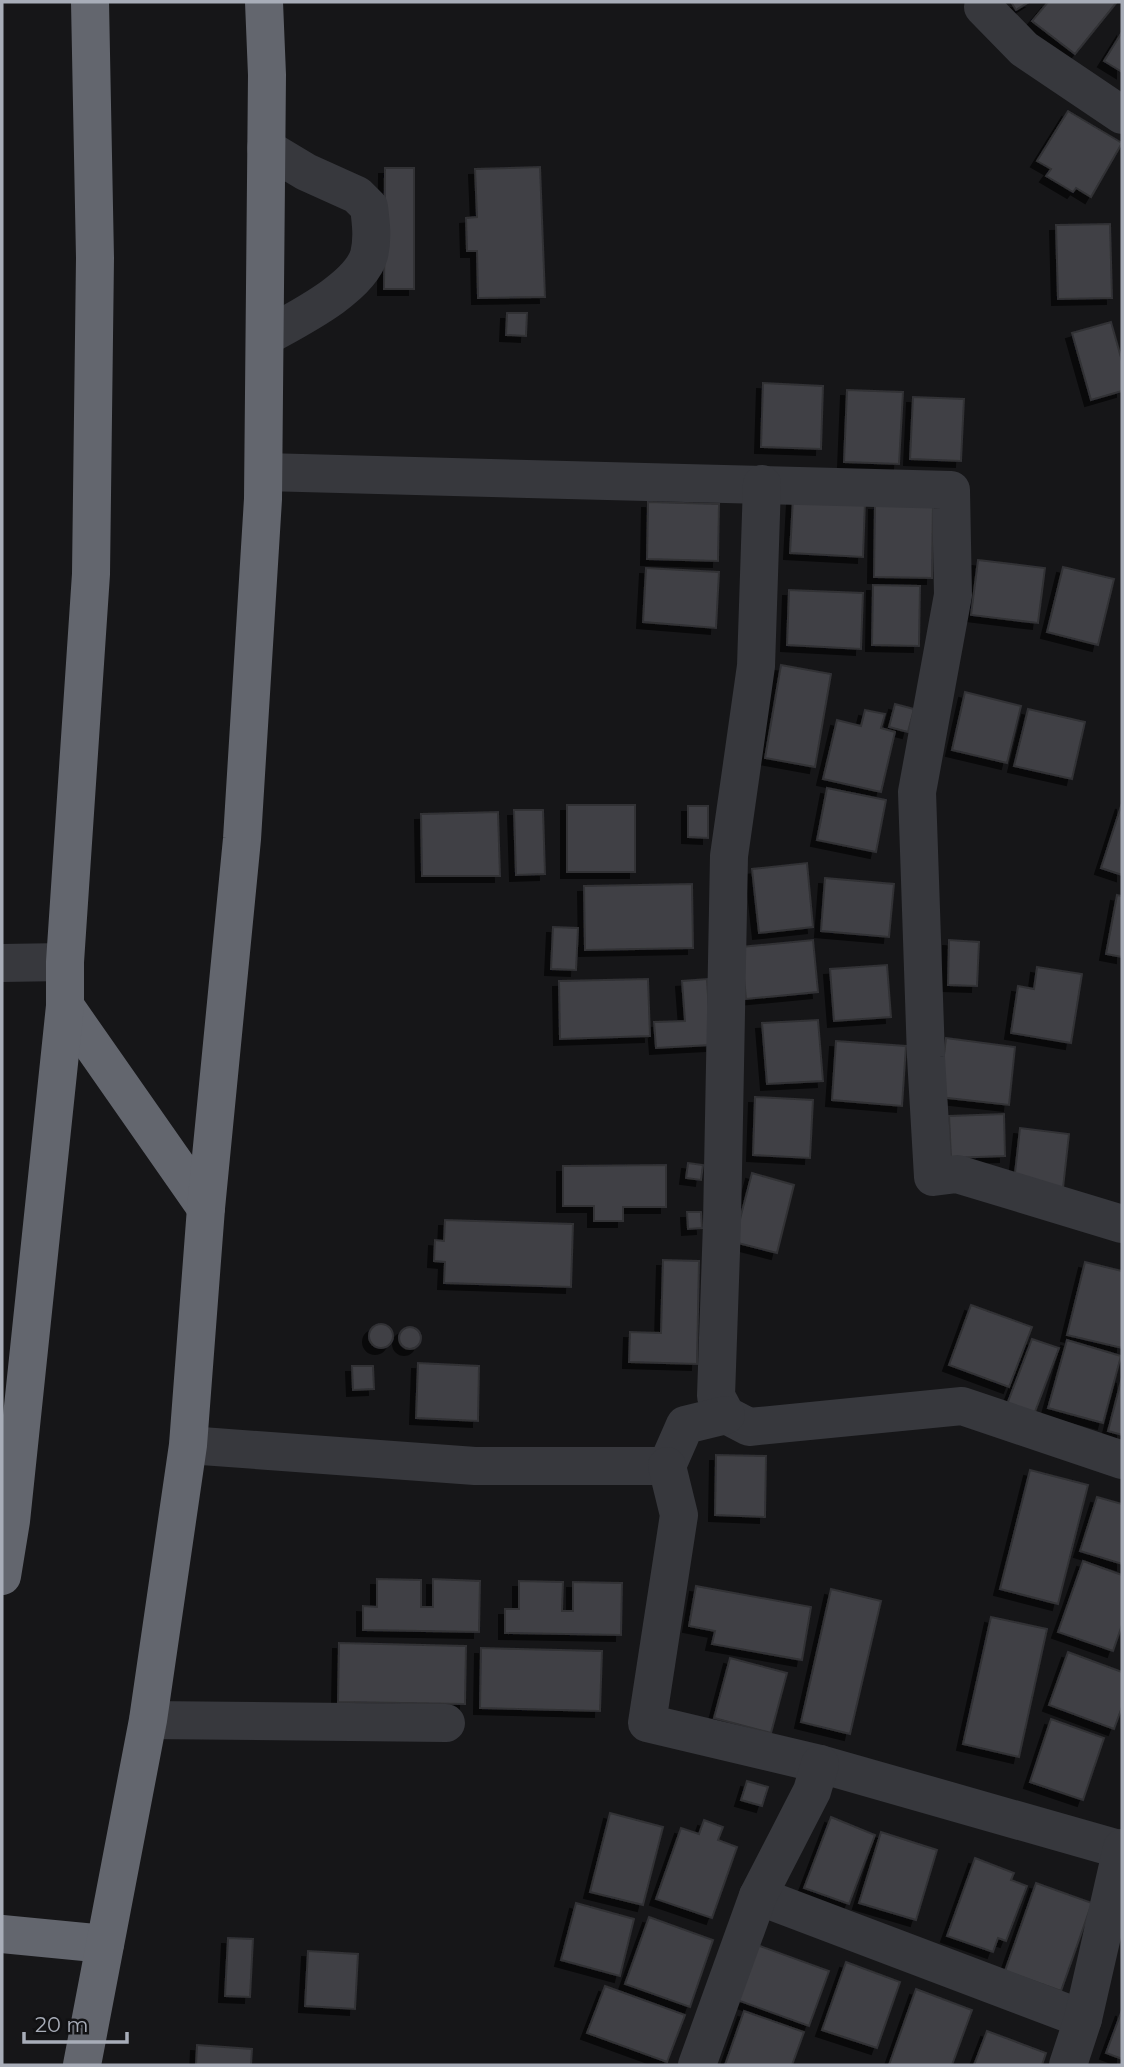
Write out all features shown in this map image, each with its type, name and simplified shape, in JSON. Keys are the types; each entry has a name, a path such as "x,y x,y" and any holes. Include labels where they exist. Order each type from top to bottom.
{"highway":[{"path":"2,1576 12,1507 65,1006 65,962 91,574 95,258 90,2"},
{"path":"82,2065 148,1720 188,1445 206,1208 242,839 264,472 267,75 264,2"},
{"path":"65,1006 206,1208"},
{"path":"2,1934 105,1944"}],"street":[{"path":"982,8 1024,49 1122,115"},
{"path":"265,337 340,291 358,275 368,256 372,229 369,207 357,195 306,172 266,148"},
{"path":"264,472 951,490 953,595 917,792 933,1177 957,1174 1122,1224"},
{"path":"762,484 756,666 729,856 723,1209 716,1396 726,1415 749,1427 962,1406 1122,1460"},
{"path":"2,962 65,962"},
{"path":"726,1415 685,1425 667,1466 679,1515 647,1723 820,1764 1122,1849 1083,2019 1068,2065"},
{"path":"188,1445 475,1465 667,1466"},
{"path":"148,1720 446,1723"},
{"path":"697,2065 758,1896 811,1791 820,1764"},
{"path":"758,1896 1083,2019"}],"building":[{"path":"1011,2 1029,2 1016,10"},
{"path":"1048,2 1117,2 1075,54 1032,21"},
{"path":"1122,32 1122,72 1104,61"},
{"path":"1068,111 1122,143 1091,197 1076,188 1073,192 1046,176 1051,169 1037,161"},
{"path":"540,167 545,297 478,298 477,251 467,251 466,218 477,217 475,169"},
{"path":"385,168 414,168 414,289 384,289"},
{"path":"1110,224 1112,298 1058,299 1056,225"},
{"path":"507,313 527,313 526,336 506,335"},
{"path":"1111,322 1122,361 1122,391 1091,400 1072,333"},
{"path":"763,383 823,386 821,449 761,447"},
{"path":"847,390 903,392 899,464 844,462"},
{"path":"913,397 964,399 961,461 910,459"},
{"path":"793,498 865,501 863,557 790,553"},
{"path":"648,502 719,504 718,561 647,559"},
{"path":"875,504 933,505 932,578 874,577"},
{"path":"978,560 1045,568 1038,623 971,615"},
{"path":"1063,567 1114,579 1098,645 1047,632"},
{"path":"646,568 719,572 716,628 643,622"},
{"path":"873,585 920,586 919,646 872,645"},
{"path":"789,590 863,593 861,649 787,645"},
{"path":"781,665 831,674 815,767 765,758"},
{"path":"965,692 1021,706 1007,763 952,750"},
{"path":"895,704 914,709 908,732 889,727"},
{"path":"1028,709 1085,722 1072,779 1014,766"},
{"path":"865,710 885,714 881,728 895,732 881,792 823,779 837,720 861,726"},
{"path":"827,788 886,800 876,852 817,840"},
{"path":"1122,803 1122,875 1101,868"},
{"path":"567,805 635,805 635,872 567,872"},
{"path":"688,806 708,806 708,838 688,837"},
{"path":"514,810 543,810 545,874 516,875"},
{"path":"498,812 500,876 422,876 421,814"},
{"path":"807,863 813,927 759,933 752,869"},
{"path":"825,878 894,884 889,937 821,931"},
{"path":"692,884 693,948 585,950 584,886"},
{"path":"1117,895 1122,896 1122,957 1106,954"},
{"path":"553,927 578,928 576,970 551,969"},
{"path":"813,940 818,992 746,999 741,947"},
{"path":"949,940 979,942 977,986 948,985"},
{"path":"887,965 891,1017 834,1021 830,969"},
{"path":"1037,967 1082,974 1071,1043 1011,1033 1018,986 1034,989"},
{"path":"648,979 650,1036 560,1039 559,981"},
{"path":"707,979 711,1045 656,1048 654,1022 685,1021 682,981"},
{"path":"818,1020 823,1081 767,1084 762,1023"},
{"path":"946,1038 1015,1047 1009,1105 939,1097"},
{"path":"836,1041 906,1046 902,1106 832,1100"},
{"path":"755,1097 813,1100 810,1158 753,1155"},
{"path":"1004,1114 1005,1156 951,1158 949,1116"},
{"path":"1020,1128 1069,1134 1062,1197 1013,1191"},
{"path":"688,1163 703,1165 701,1180 686,1178"},
{"path":"666,1165 666,1207 623,1207 623,1221 594,1221 594,1206 563,1206 563,1166"},
{"path":"752,1173 794,1185 777,1253 734,1242"},
{"path":"687,1212 701,1212 702,1228 688,1229"},
{"path":"445,1220 573,1224 571,1287 444,1283 445,1262 434,1261 435,1240 444,1241"},
{"path":"663,1260 699,1261 697,1364 629,1362 630,1332 661,1333"},
{"path":"1085,1262 1122,1271 1122,1348 1067,1335"},
{"path":"971,1305 1032,1327 1009,1387 949,1365"},
{"path":"381,1324 389,1328 393,1336 389,1344 381,1348 373,1344 369,1336 373,1328"},
{"path":"406,1327 414,1327 421,1334 421,1342 414,1349 406,1349 399,1342 399,1334"},
{"path":"1032,1339 1059,1348 1033,1417 1006,1407"},
{"path":"1067,1340 1121,1356 1103,1423 1048,1408"},
{"path":"418,1363 479,1366 478,1421 416,1418"},
{"path":"352,1366 373,1366 374,1389 353,1390"},
{"path":"1122,1377 1122,1435 1108,1431"},
{"path":"716,1455 766,1456 765,1517 715,1515"},
{"path":"1030,1470 1088,1485 1058,1604 1000,1589"},
{"path":"1097,1497 1122,1504 1122,1564 1080,1551"},
{"path":"1083,1561 1122,1575 1122,1625 1113,1651 1058,1632"},
{"path":"377,1579 421,1580 421,1607 433,1607 433,1579 480,1581 479,1632 363,1630 363,1606 377,1607"},
{"path":"519,1581 563,1582 562,1611 573,1611 573,1582 622,1583 621,1635 505,1633 505,1609 519,1609"},
{"path":"696,1586 811,1607 802,1660 712,1644 715,1631 689,1626"},
{"path":"831,1589 881,1601 850,1734 801,1722"},
{"path":"991,1617 1047,1629 1019,1757 963,1744"},
{"path":"339,1643 466,1646 465,1704 338,1702"},
{"path":"481,1648 602,1651 600,1711 480,1708"},
{"path":"1068,1652 1122,1672 1122,1707 1114,1729 1049,1705"},
{"path":"730,1658 787,1673 771,1733 714,1718"},
{"path":"1051,1719 1104,1738 1083,1800 1030,1782"},
{"path":"747,1781 768,1787 762,1806 741,1800"},
{"path":"610,1813 663,1827 643,1905 590,1892"},
{"path":"831,1817 875,1835 849,1904 804,1888"},
{"path":"704,1820 723,1827 718,1840 737,1847 712,1918 656,1899 681,1828 699,1834"},
{"path":"881,1832 937,1850 916,1920 859,1903"},
{"path":"975,1858 1014,1873 1011,1880 1027,1886 1006,1941 998,1938 993,1952 947,1936"},
{"path":"1036,1883 1092,1903 1061,1991 1005,1971"},
{"path":"576,1903 634,1919 620,1976 561,1960"},
{"path":"649,1917 713,1940 690,2007 625,1984"},
{"path":"228,1938 253,1939 250,1997 225,1996"},
{"path":"757,1945 829,1971 809,2026 737,2000"},
{"path":"308,1951 358,1954 355,2009 305,2006"},
{"path":"846,1962 900,1982 877,2048 822,2030"},
{"path":"605,1986 685,2015 667,2062 587,2033"},
{"path":"916,1989 972,2010 952,2065 889,2065"},
{"path":"1122,2010 1122,2059 1106,2053"},
{"path":"744,2011 804,2032 792,2065 725,2065"},
{"path":"987,2031 1046,2053 1042,2065 974,2065"},
{"path":"197,2045 252,2049 251,2065 196,2065"}]}
